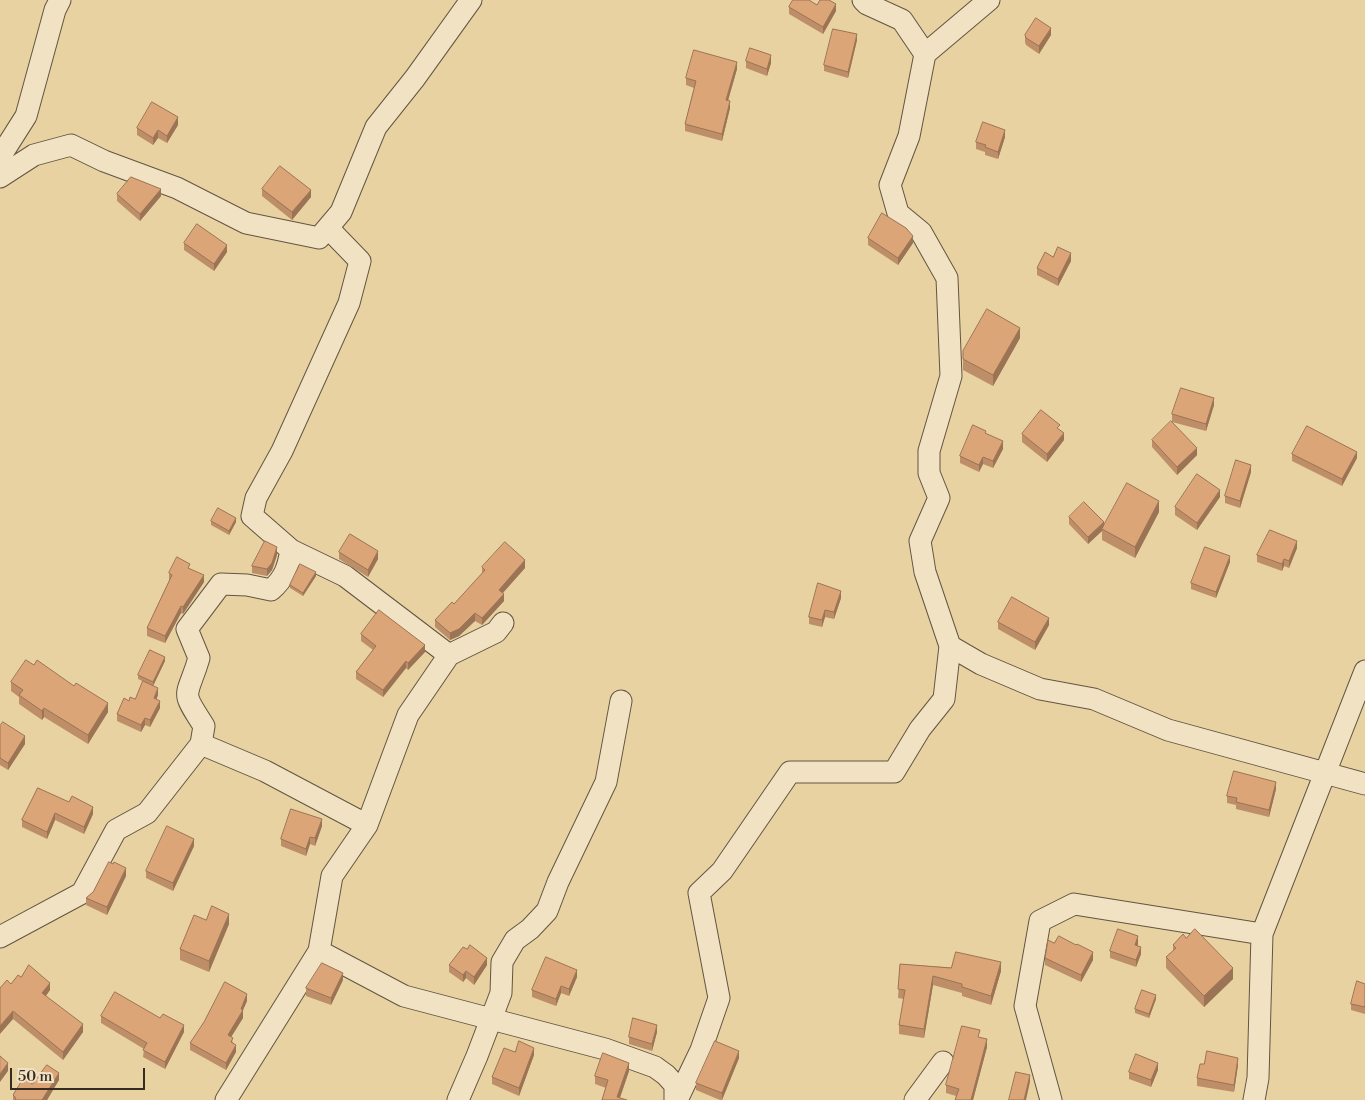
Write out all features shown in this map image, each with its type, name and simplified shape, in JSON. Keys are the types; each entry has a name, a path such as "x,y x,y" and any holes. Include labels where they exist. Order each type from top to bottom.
{"street":[{"path":"0,157 26,116 55,10 60,0"},
{"path":"0,177 34,155 71,145 104,161 177,188 246,223 319,238 341,212 376,127 415,78 471,0"},
{"path":"863,0 902,20 925,54"},
{"path":"676,1100 701,1050 719,998 699,893 722,871 790,772 894,772 920,730 944,699 950,646 924,572 920,541 939,498 930,473 929,451 951,376 947,278 921,232 898,213 890,185 909,136 925,54 989,0"},
{"path":"328,228 360,261 356,278 349,303 282,452 256,498 252,516 291,550 345,576 448,656"},
{"path":"0,937 82,893 116,830 147,813 201,744 204,726 187,700 186,692 199,658 186,629 221,584 247,585 271,590 280,582 286,572 291,550"},
{"path":"226,1100 319,951 332,876 367,826 408,715 448,656 496,632 503,623"},
{"path":"950,646 981,664 1040,689 1094,699 1168,730 1365,784"},
{"path":"1254,1100 1258,1078 1262,934 1365,671"},
{"path":"458,1100 501,993 502,962 514,940 530,929 547,911 558,882 606,782 621,701"},
{"path":"201,744 264,772 367,826"},
{"path":"1051,1100 1025,1006 1040,921 1074,904 1262,934"},
{"path":"319,951 404,996 604,1049 654,1067 666,1075 675,1085 676,1100"},
{"path":"915,1100 943,1062"}],"building":[{"path":"793,0 809,0 817,5 820,0 829,0 836,4 823,27 789,7"},
{"path":"1036,18 1051,28 1039,46 1026,38 1025,35"},
{"path":"833,29 857,34 848,72 824,65"},
{"path":"750,48 771,55 767,69 746,61"},
{"path":"694,50 737,62 726,100 730,101 722,134 685,124 696,81 686,78"},
{"path":"152,102 178,117 167,136 158,130 153,138 137,128"},
{"path":"983,122 1005,130 998,152 976,142"},
{"path":"280,166 311,190 292,212 262,189"},
{"path":"131,177 161,189 140,214 117,194"},
{"path":"882,213 906,228 913,236 898,258 868,238"},
{"path":"197,224 227,245 214,264 184,243"},
{"path":"1058,247 1071,253 1058,279 1037,268 1045,252 1053,257"},
{"path":"987,309 1020,328 993,375 963,359 963,351"},
{"path":"1181,388 1214,398 1206,424 1172,414"},
{"path":"1041,410 1060,425 1057,428 1064,433 1047,454 1022,434"},
{"path":"1171,421 1197,448 1177,467 1152,440"},
{"path":"973,425 1003,441 993,461 983,457 979,465 960,456"},
{"path":"1307,426 1357,452 1342,479 1292,454"},
{"path":"1236,460 1251,465 1240,501 1225,496"},
{"path":"1197,474 1220,490 1197,523 1175,507"},
{"path":"1127,483 1159,501 1135,547 1102,529"},
{"path":"1084,502 1104,522 1088,537 1069,517"},
{"path":"218,508 236,518 229,531 211,521"},
{"path":"1270,530 1297,541 1289,561 1284,559 1282,564 1257,555"},
{"path":"350,534 378,551 368,570 339,552"},
{"path":"265,541 277,547 272,563 267,569 252,566"},
{"path":"505,542 525,560 499,590 504,594 482,618 475,613 459,629 450,633 435,620 452,602 454,604 485,570 482,567"},
{"path":"1205,547 1230,556 1216,592 1191,583"},
{"path":"177,557 190,564 188,568 204,575 183,607 181,606 165,636 147,628 172,575 169,573"},
{"path":"300,564 316,572 303,593 290,585"},
{"path":"818,583 841,591 834,612 825,610 822,620 809,617"},
{"path":"1012,597 1049,618 1035,642 998,622"},
{"path":"379,610 425,645 408,663 406,661 383,690 356,672 376,646 361,634"},
{"path":"150,650 165,657 153,682 138,675"},
{"path":"26,660 34,665 37,660 74,686 76,683 108,703 88,735 44,708 42,711 19,695 23,690 11,682"},
{"path":"143,681 158,688 154,698 160,701 150,720 145,718 141,725 117,714 124,698 129,701 130,697 135,699"},
{"path":"3,722 25,736 8,763 0,758 0,726"},
{"path":"1234,771 1276,782 1269,810 1236,802 1237,798 1227,796"},
{"path":"38,788 69,802 72,796 93,807 84,827 55,813 47,832 22,820"},
{"path":"291,809 322,819 315,838 310,837 306,849 281,839"},
{"path":"167,826 194,839 173,883 146,871"},
{"path":"109,862 113,864 114,862 126,868 107,907 86,898 93,892"},
{"path":"212,906 229,914 209,961 180,949 194,915 206,920"},
{"path":"1118,929 1138,936 1135,945 1141,947 1136,960 1110,951"},
{"path":"1195,929 1233,968 1204,996 1166,957 1176,948 1173,945 1183,934 1186,938"},
{"path":"1059,936 1093,952 1081,975 1045,958 1048,940 1054,943"},
{"path":"470,945 487,958 474,977 466,971 463,975 449,965 463,947 467,949"},
{"path":"956,952 1001,962 991,996 962,987 962,984 933,976 924,1029 899,1025 905,990 898,989 900,964 951,968"},
{"path":"546,957 577,970 569,989 561,986 556,999 532,990"},
{"path":"322,963 343,973 331,998 306,988"},
{"path":"29,965 50,983 42,993 83,1024 63,1052 13,1011 0,1026 0,988 7,980 11,984 18,975 21,977"},
{"path":"1357,981 1365,984 1365,1007 1351,1004"},
{"path":"225,982 247,994 241,1009 243,1010 228,1035 233,1038 231,1042 236,1045 226,1063 190,1043 204,1022"},
{"path":"1142,990 1156,995 1149,1014 1135,1009"},
{"path":"115,992 160,1018 163,1014 184,1025 165,1062 143,1050 147,1043 101,1016"},
{"path":"633,1018 657,1025 652,1044 629,1037"},
{"path":"962,1026 980,1030 978,1037 987,1039 971,1100 955,1100 959,1089 946,1085"},
{"path":"519,1041 534,1048 519,1088 492,1077 504,1048 515,1052"},
{"path":"715,1041 739,1051 722,1093 696,1083"},
{"path":"1207,1051 1238,1058 1234,1085 1197,1078 1200,1064 1204,1064"},
{"path":"603,1053 629,1063 617,1097 627,1100 602,1100 608,1080 595,1076"},
{"path":"1136,1054 1158,1063 1151,1080 1129,1072"},
{"path":"0,1056 8,1063 0,1074"},
{"path":"47,1065 59,1073 42,1100 15,1100 16,1098 13,1095 24,1077 32,1084"},
{"path":"1016,1072 1030,1075 1024,1100 1009,1100"}]}
